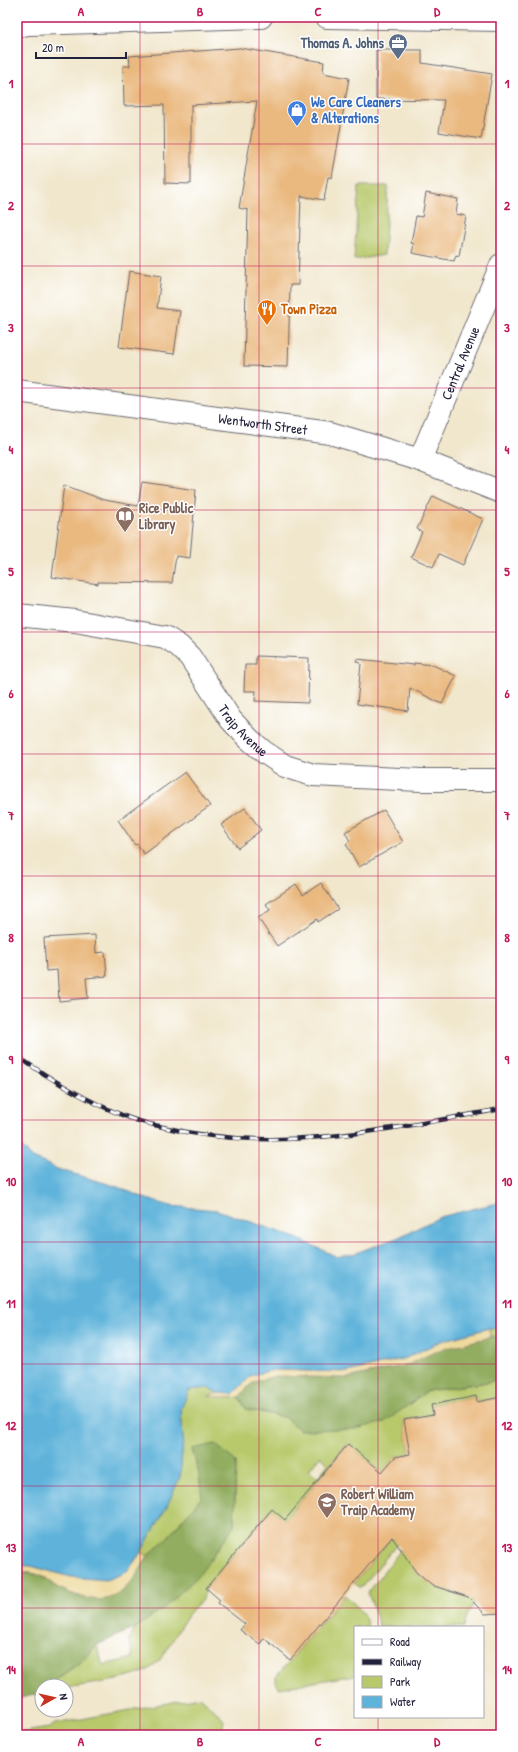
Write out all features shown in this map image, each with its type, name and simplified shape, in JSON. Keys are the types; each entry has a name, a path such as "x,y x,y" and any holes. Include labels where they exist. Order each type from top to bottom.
{"street":[{"path":"17,26 37,24 261,17"},
{"path":"327,17 501,20"},
{"name":"Central Avenue","path":"420,460 501,265"},
{"name":"Wentworth Street","path":"17,391 330,433 420,460 501,492"},
{"name":"Traip Avenue","path":"17,615 75,621 165,637 179,646 190,657 231,720 248,739 285,766 313,774 421,780 501,780"}],"green space":[{"path":"359,186 388,186 384,255 354,260"},
{"path":"501,1327 501,1336 490,1337 489,1328"},
{"path":"501,1336 501,1380 427,1391 385,1422 354,1429 300,1430 284,1417 246,1409 239,1397 253,1382 275,1376 348,1378 407,1365 439,1350 490,1337"},
{"path":"501,1380 501,1397 477,1402 476,1396 431,1405 433,1415 404,1420 410,1454 395,1457 382,1472 347,1444 285,1520 271,1509 206,1588 204,1596 188,1615 164,1654 154,1666 146,1671 125,1678 74,1687 74,1678 58,1678 82,1661 97,1645 103,1665 133,1658 129,1640 135,1628 165,1607 234,1526 236,1462 192,1449 199,1474 202,1497 168,1537 148,1556 141,1552 166,1508 180,1477 183,1439 181,1409 189,1390 207,1388 219,1393 209,1396 231,1398 239,1397 246,1409 284,1417 300,1430 407,1406 427,1391","holes":["320,1456 328,1464 318,1477 309,1470"]},
{"path":"215,1444 236,1462 234,1526 199,1575 165,1607 135,1628 97,1645 82,1661 58,1678 34,1678 34,1695 17,1699 17,1572 39,1575 55,1586 76,1596 103,1600 138,1573 148,1556 168,1537 202,1497 199,1474 192,1449"},
{"path":"391,1538 398,1543 361,1588 354,1583"},
{"path":"403,1547 416,1572 431,1585 471,1598 474,1604 467,1616 464,1626 378,1626 377,1618 368,1593"},
{"path":"345,1595 362,1613 368,1626 354,1626 354,1675 279,1688 276,1685 276,1677"},
{"path":"200,1697 220,1715 224,1721 221,1735 17,1735 17,1733 49,1728 55,1724"}],"sand":[{"path":"489,1328 490,1337 439,1350 407,1365 347,1378 275,1376 253,1382 239,1397 231,1398 208,1396 219,1393 233,1394 252,1375 274,1370 348,1372 406,1358 441,1341"},
{"path":"141,1552 148,1556 131,1582 122,1591 112,1597 102,1599 90,1599 76,1595 56,1587 42,1576 31,1573 17,1572 17,1565 31,1566 71,1577 127,1572"}],"water":[{"path":"17,1143 33,1158 60,1170 115,1186 147,1199 171,1206 217,1210 294,1237 338,1257 353,1254 399,1237 440,1217 501,1202 501,1327 489,1328 441,1341 406,1358 348,1372 274,1370 252,1375 233,1394 219,1393 207,1388 189,1390 181,1409 183,1439 180,1477 166,1508 141,1552 127,1572 106,1580 71,1577 31,1566 17,1565"}],"building":[{"path":"240,48 324,62 323,73 349,78 332,178 328,177 324,200 301,196 298,285 290,285 288,367 244,366 248,210 239,208 257,101 191,105 191,184 165,183 164,105 124,106 123,66 130,66 129,56"},
{"path":"376,50 422,50 422,63 492,74 481,139 439,132 444,100 376,99"},
{"path":"426,193 458,199 456,214 466,216 459,256 456,255 454,261 412,253 414,244 411,243 416,216 422,217"},
{"path":"129,271 161,276 157,308 180,311 174,354 119,347"},
{"name":"Rice Public Library","path":"142,482 196,490 190,558 176,556 172,583 98,582 98,584 52,577 64,485 104,500 138,506"},
{"path":"433,496 483,519 463,565 439,554 433,567 411,557 422,532 417,529"},
{"path":"256,656 309,658 308,703 255,701 256,691 244,691 245,665 256,665"},
{"path":"357,659 414,665 414,663 433,665 456,676 442,704 410,688 408,711 357,704 361,664 356,661"},
{"path":"185,772 210,806 144,854 137,844 135,845 118,820"},
{"path":"245,808 261,830 238,848 221,825"},
{"path":"384,810 403,842 359,867 346,844 350,841 345,832"},
{"path":"321,883 338,909 318,922 317,919 277,946 258,918 270,910 266,904 296,884 303,895"},
{"path":"95,935 96,953 105,952 107,976 86,978 88,998 59,1001 57,970 46,971 44,938"},
{"path":"476,1396 477,1402 501,1397 501,1613 485,1614 468,1597 431,1585 416,1572 392,1537 290,1660 264,1638 260,1644 240,1630 245,1624 218,1603 220,1600 206,1588 272,1509 285,1520 348,1444 382,1472 395,1457 410,1454 404,1420 433,1415 431,1405"}],"railway":[{"path":"17,1056 42,1073 95,1103 127,1117 153,1125 205,1135 247,1139 289,1139 332,1136 375,1131 501,1109"}],"place":[{"name":"Thomas A. Johns","path":"398,60"},
{"name":"We Care Cleaners & Alterations","path":"297,127"},
{"name":"Town Pizza","path":"267,326"},
{"name":"Rice Public Library","path":"125,533"},
{"name":"Robert William Traip Academy","path":"327,1519"}]}
